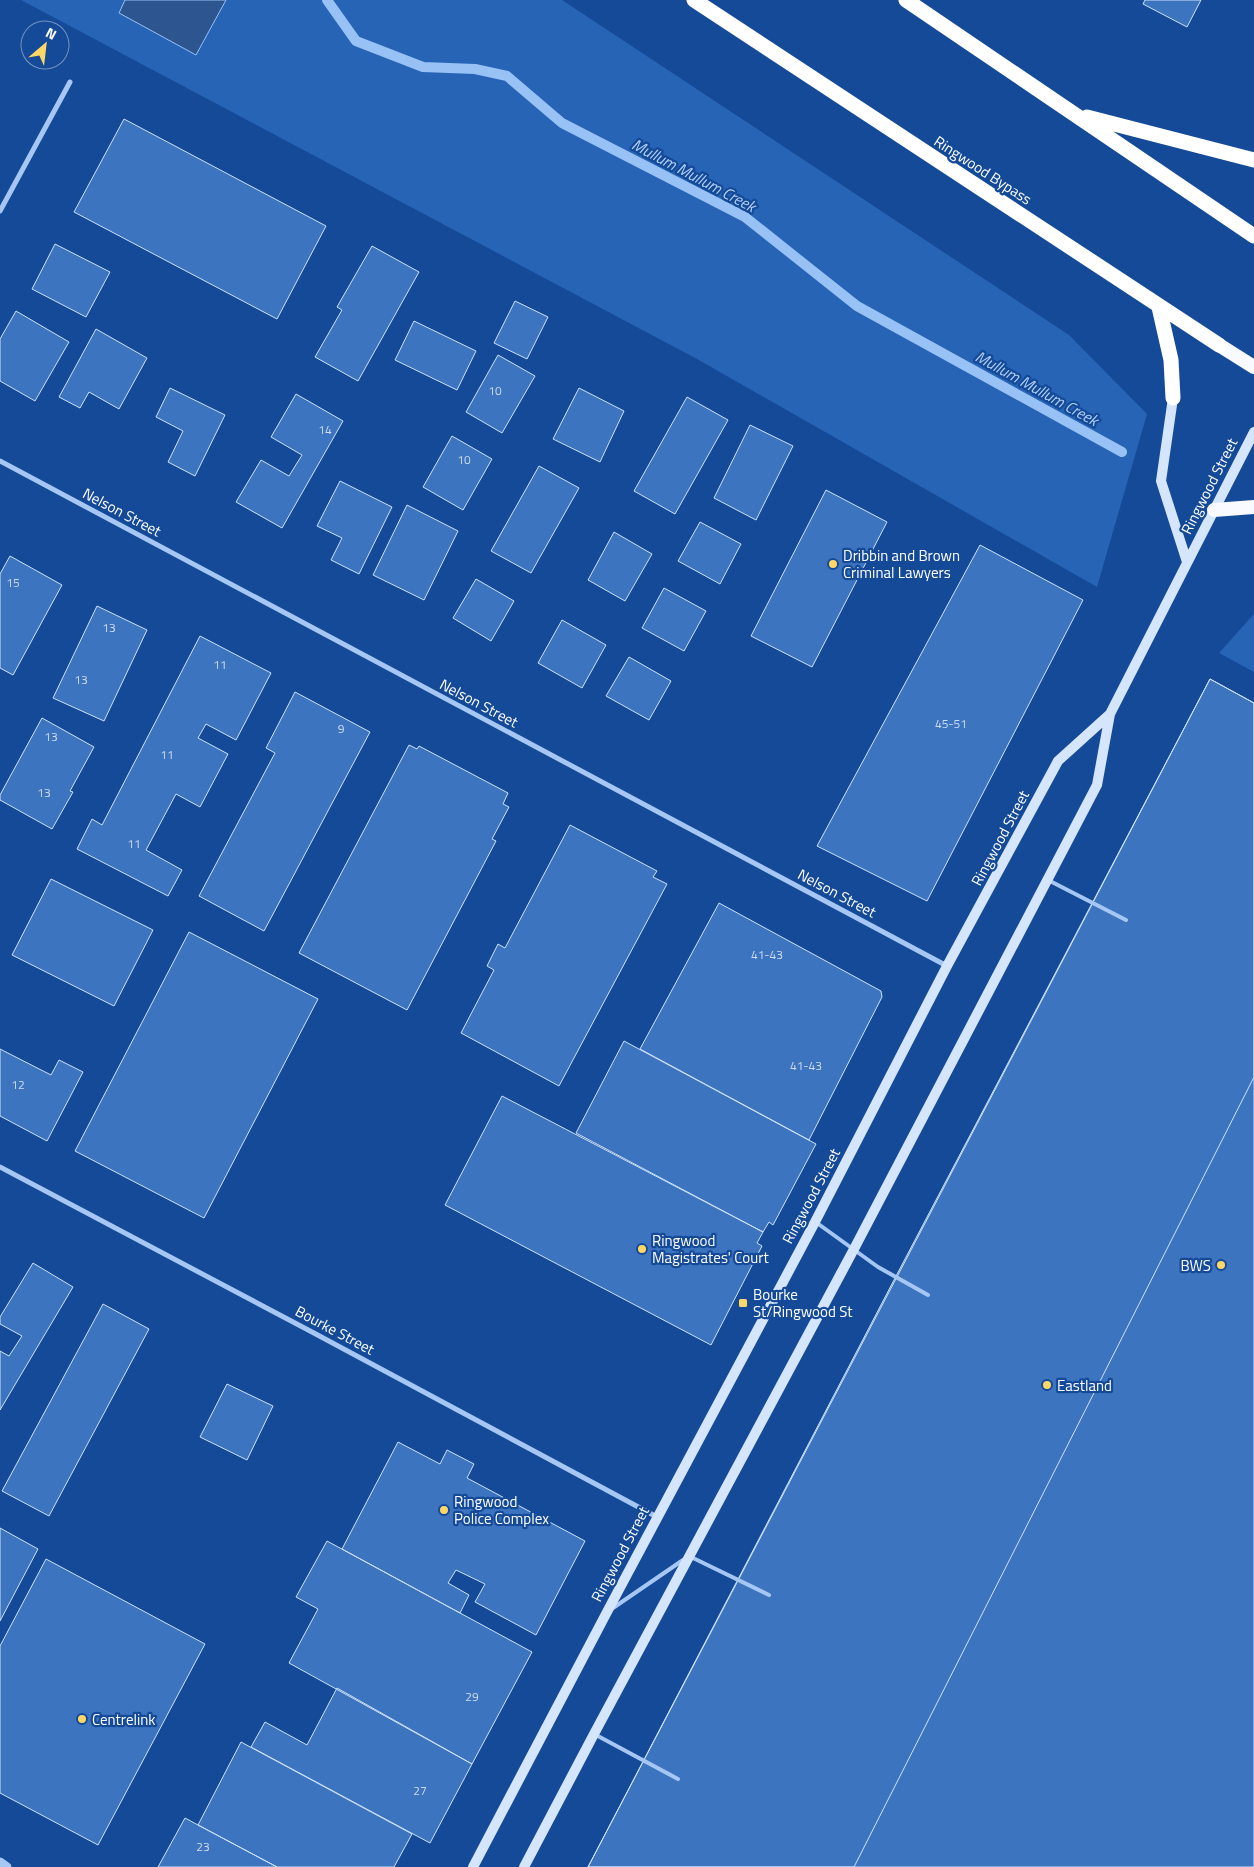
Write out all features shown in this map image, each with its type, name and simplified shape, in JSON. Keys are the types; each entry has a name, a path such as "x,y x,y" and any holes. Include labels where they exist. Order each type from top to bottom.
{"highway":[{"name":"Ringwood Bypass","path":"694,0 1254,367"},
{"path":"906,0 1254,236"},
{"path":"1076,114 1254,160"},
{"path":"1160,307 1171,360 1173,398"},
{"path":"1214,510 1254,507"}],"main road":[{"path":"1173,398 1161,481 1188,562"},
{"name":"Ringwood Street","path":"524,1867 854,1249 1097,785 1110,714 1254,432"},
{"name":"Ringwood Street","path":"473,1867 815,1222 947,966 1058,761 1110,714"}],"street":[{"path":"0,211 70,82"},
{"name":"Nelson Street","path":"0,461 947,966"},
{"name":"Bourke Street","path":"0,1167 657,1517"},
{"path":"0,1862 7,1867"}],"lane":[{"path":"1048,880 1126,920"},
{"path":"815,1222 895,1278 928,1295"},
{"path":"607,1612 689,1556 769,1595"},
{"path":"594,1734 678,1779"}],"shaded area":[{"path":"21,0 562,0 1069,335 1147,414 1097,587 697,359 70,26 70,20 59,20"},
{"path":"125,0 226,0 196,55 119,13"},
{"path":"1254,614 1254,672 1219,653"}],"building":[{"path":"1145,0 1201,0 1187,27 1143,4"},
{"path":"124,119 326,226 277,319 74,212"},
{"path":"55,244 110,272 86,317 32,289"},
{"path":"372,246 419,272 358,381 315,357 342,310 337,307"},
{"path":"515,301 548,317 527,359 494,343"},
{"path":"16,311 69,342 35,401 0,381 0,339"},
{"path":"414,321 476,351 457,390 395,360"},
{"path":"96,329 147,358 119,409 89,392 80,408 59,397"},
{"path":"498,355 535,376 502,433 466,412"},
{"path":"170,388 225,415 195,476 168,462 183,431 156,417"},
{"path":"579,388 624,411 600,462 553,439"},
{"path":"296,394 343,421 282,528 236,502 261,460 289,476 302,455 271,437"},
{"path":"687,397 728,420 675,514 634,491"},
{"path":"750,425 793,446 756,520 714,498"},
{"path":"452,436 492,459 463,510 423,487"},
{"path":"539,466 579,488 531,573 491,551"},
{"path":"340,481 392,507 359,574 331,560 342,538 317,526"},
{"path":"826,490 887,522 812,667 751,636"},
{"path":"407,505 458,531 424,600 373,575"},
{"path":"700,522 741,544 720,584 678,561"},
{"path":"614,532 652,554 625,601 588,580"},
{"path":"980,545 1083,600 927,901 817,846"},
{"path":"10,556 62,585 13,675 0,668 0,574"},
{"path":"476,579 514,601 491,641 453,618"},
{"path":"664,588 706,611 684,651 642,628"},
{"path":"97,606 147,630 104,721 53,698"},
{"path":"562,620 606,645 582,688 538,663"},
{"path":"200,636 271,673 236,740 206,724 198,738 228,754 200,807 176,794 146,850 182,870 168,896 77,849 92,819 102,825"},
{"path":"629,657 671,681 649,720 606,696"},
{"name":"Eastland","path":"1210,679 1254,703 1254,1077 854,1867 588,1867 895,1278"},
{"name":"Eastland","path":"1210,679 1254,703 1254,1867 588,1867"},
{"path":"295,692 370,732 264,931 199,896 275,753 266,748"},
{"path":"42,718 94,747 70,791 73,792 52,829 0,800 0,795"},
{"path":"409,745 417,749 419,746 508,793 503,804 509,807 492,839 496,841 407,1010 299,953"},
{"path":"570,825 657,871 653,877 667,884 559,1086 461,1033 494,970 487,966 498,944 505,948"},
{"path":"51,879 153,930 114,1006 12,955"},
{"path":"719,903 881,991 882,997 809,1140 640,1049"},
{"path":"189,932 318,999 204,1218 75,1151"},
{"path":"624,1041 816,1144 773,1225 769,1222 763,1232 576,1133"},
{"path":"0,1049 51,1075 59,1060 83,1072 47,1141 0,1116"},
{"path":"502,1096 763,1232 757,1243 762,1246 711,1345 445,1205"},
{"path":"33,1263 73,1287 0,1410 0,1351 9,1356 22,1336 0,1324 0,1317"},
{"path":"103,1304 149,1329 49,1516 2,1491"},
{"path":"227,1384 273,1406 247,1460 200,1437"},
{"name":"Ringwood Police Complex","path":"398,1442 440,1464 447,1450 474,1464 467,1478 585,1541 536,1635 475,1602 485,1584 456,1570 448,1583 469,1595 460,1613 342,1549"},
{"path":"0,1528 38,1549 0,1621"},
{"path":"327,1541 532,1652 472,1764 289,1663 318,1609 296,1597"},
{"name":"Centrelink","path":"46,1559 205,1644 98,1845 0,1793 0,1646"},
{"path":"337,1688 472,1764 430,1843 251,1747 265,1722 307,1745"},
{"path":"241,1742 412,1834 394,1867 277,1867 198,1825"},
{"path":"185,1818 198,1825 277,1867 158,1867"}],"waterway":[{"name":"Mullum Mullum Creek","path":"327,0 356,41 423,67 475,69 507,76 562,123 745,217 857,306 1122,452"}],"place":[{"name":"Dribbin and Brown Criminal Lawyers","path":"833,564"},
{"name":"Ringwood Magistrates' Court","path":"642,1249"},
{"name":"BWS","path":"1221,1265"},
{"name":"Bourke St/Ringwood St","path":"743,1303"},
{"name":"Eastland","path":"1047,1385"},
{"name":"Ringwood Police Complex","path":"444,1510"},
{"name":"Centrelink","path":"82,1719"}]}
